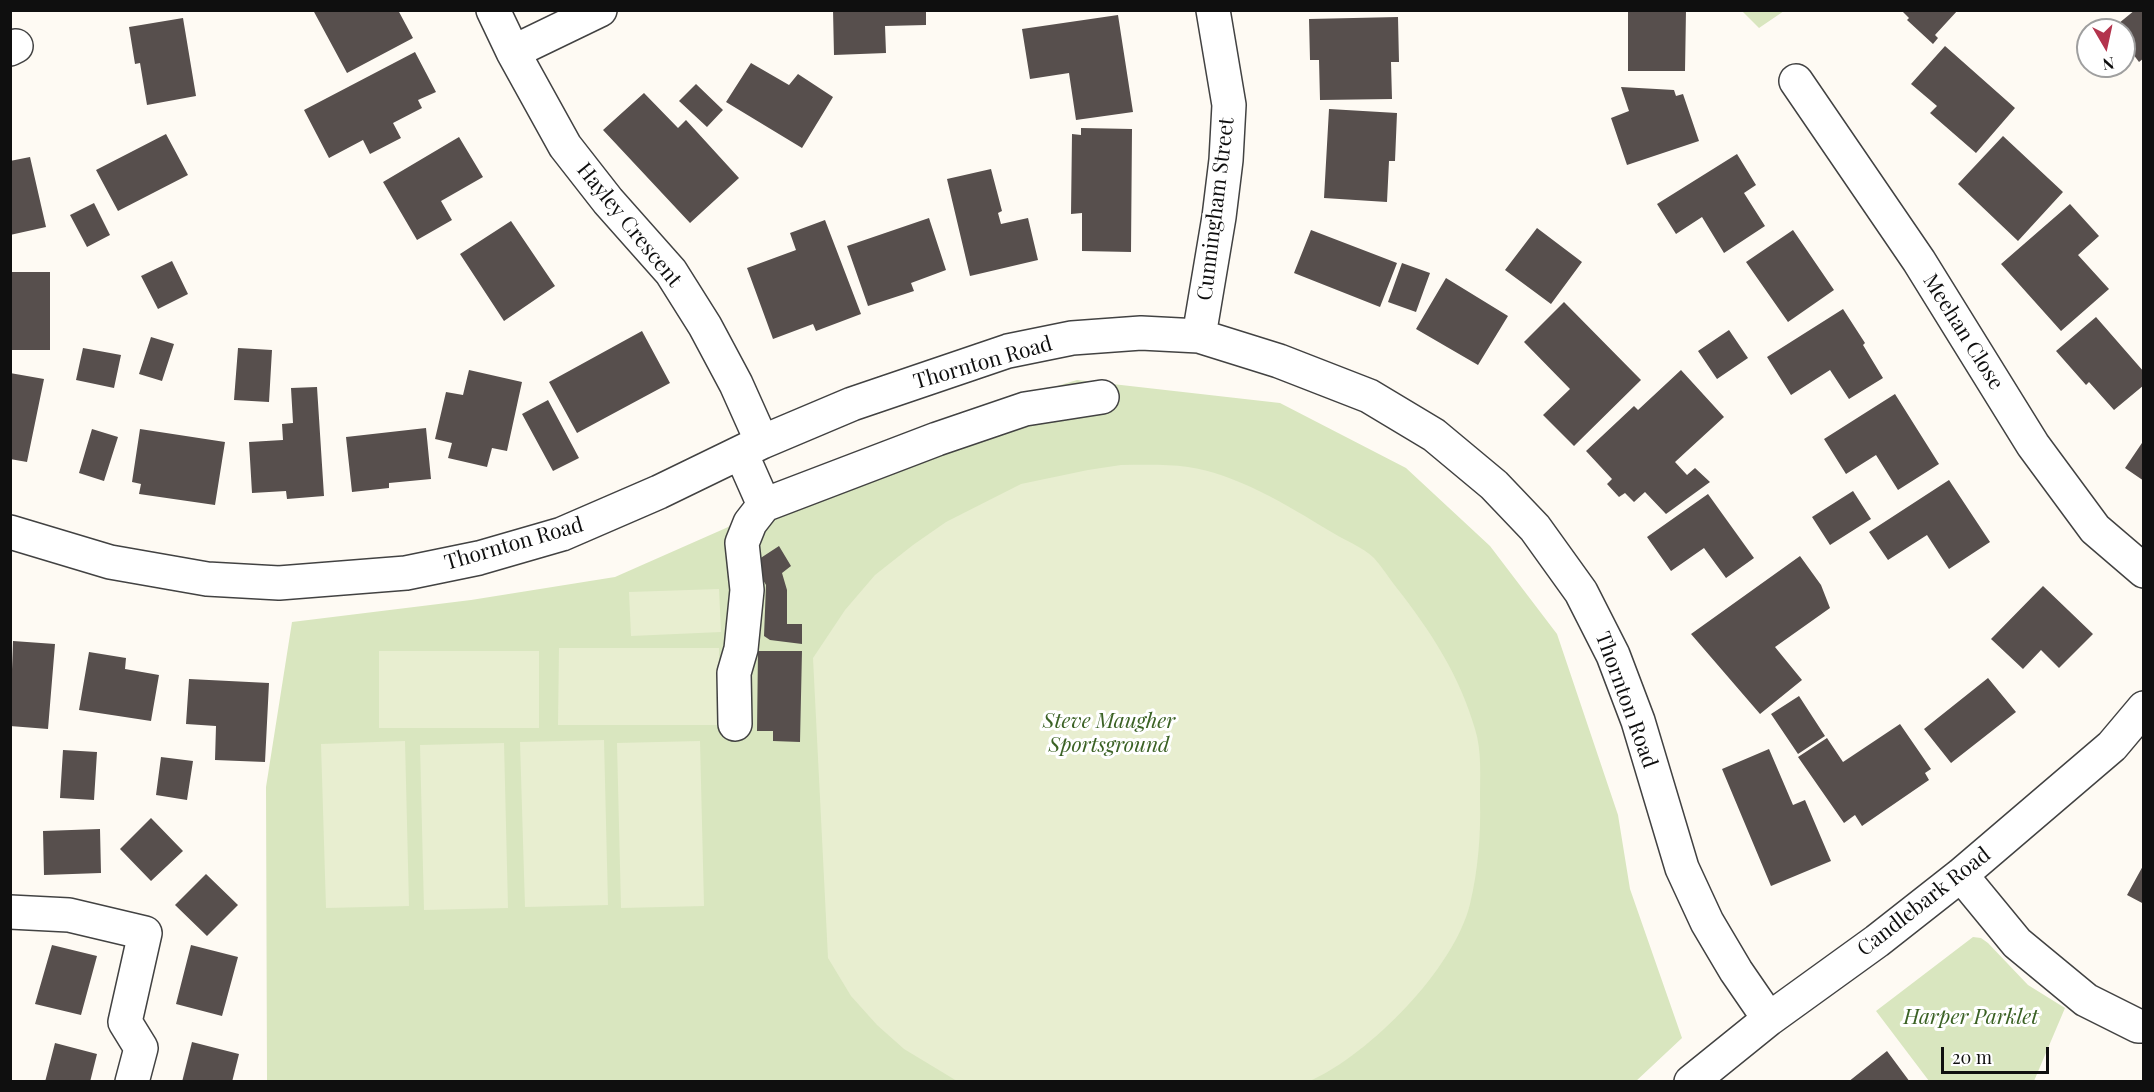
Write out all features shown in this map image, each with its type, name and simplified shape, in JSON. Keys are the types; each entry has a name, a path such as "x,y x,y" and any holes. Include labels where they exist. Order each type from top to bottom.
{"street":[{"name":"Hayley Crescent","path":"493,10 513,52 565,146 676,281 715,346 752,447 764,505"},
{"path":"513,52 600,10"},
{"name":"Cunningham Street","path":"1199,336 1223,183 1229,105 1213,10"},
{"name":"Meehan Close","path":"1796,81 1919,261 2033,445 2095,529 2144,571"},
{"name":"Thornton Road","path":"10,532 110,562 207,579 279,583 406,573 479,558 562,534 852,404 1008,351 1072,338 1141,333 1199,336 1279,361 1369,396 1434,435 1494,485 1535,528 1581,592 1613,655 1638,721 1682,868 1707,922 1736,971 1769,1019"},
{"path":"735,724 734,673 741,649 747,590 742,543 750,523 764,505 938,439 1025,409 1102,397"},
{"name":"Candlebark Road","path":"1691,1082 1769,1019 1877,941 1961,875 2112,746 2144,708"},
{"path":"1961,875 2017,943 2086,1000 2138,1026 2144,1026"},
{"path":"10,912 69,915 145,933 125,1022 141,1048 132,1082"}],"green space":[{"path":"1742,11 1784,11 1759,28"},
{"name":"Steve Maugher Sportsground","path":"1077,380 1280,403 1406,468 1490,546 1557,634 1618,815 1630,889 1682,1038 1635,1082 267,1082 266,787 292,622 471,600 615,577 726,528 919,428"},
{"path":"1121,465 1180,466 1206,470 1224,476 1279,501 1369,554 1409,603 1443,654 1469,709 1479,746 1480,814 1473,891 1461,929 1447,955 1406,1007 1358,1051 1310,1081 957,1081 904,1049 877,1025 851,996 828,958 813,658 845,610 875,575 946,522 1021,484"},
{"path":"719,589 721,632 631,636 629,592"},
{"path":"559,648 719,648 719,725 558,725"},
{"path":"379,651 539,651 539,728 379,728"},
{"path":"604,740 608,905 525,907 520,742"},
{"path":"405,741 409,906 326,908 321,744"},
{"path":"700,741 704,906 621,908 617,743"},
{"path":"504,743 508,908 424,910 420,745"},
{"name":"Harper Parklet","path":"1973,937 1981,938 1988,943 2028,985 2065,1008 2034,1081 1929,1081 1876,1011"}],"building":[{"path":"313,10 398,10 413,38 347,73"},
{"path":"833,10 926,10 926,25 885,26 886,53 834,55"},
{"path":"1628,10 1686,10 1685,71 1628,71"},
{"path":"1901,10 1958,10 1935,35 1938,38 1933,44 1907,20 1909,18"},
{"path":"2135,10 2144,10 2144,58 2139,62 2136,58 2136,18 2125,18"},
{"path":"1118,15 1133,112 1076,120 1069,73 1030,79 1022,29"},
{"path":"1398,17 1399,62 1391,62 1392,99 1320,100 1319,60 1310,60 1309,19"},
{"path":"183,18 196,96 147,105 140,63 135,64 129,27"},
{"path":"1945,46 2015,108 1976,153 1930,113 1937,106 1911,84"},
{"path":"415,52 436,92 418,100 422,108 393,123 401,138 370,154 363,140 329,158 304,110"},
{"path":"751,63 789,85 798,74 833,97 802,148 726,102"},
{"path":"696,84 723,110 707,127 679,101"},
{"path":"1621,87 1674,90 1676,96 1683,94 1699,141 1627,165 1611,118 1629,111"},
{"path":"644,93 678,128 686,120 739,178 690,223 603,130"},
{"path":"1329,109 1397,113 1395,161 1389,161 1387,202 1324,198"},
{"path":"1081,128 1132,129 1131,252 1082,251 1082,213 1071,214 1072,134 1081,135"},
{"path":"166,134 188,175 118,211 96,170"},
{"path":"2003,136 2063,192 2018,241 1958,184"},
{"path":"459,137 483,177 441,201 452,220 417,240 383,182"},
{"path":"1737,154 1756,185 1744,193 1765,226 1724,253 1702,217 1676,234 1657,204"},
{"path":"30,157 46,227 10,235 10,161"},
{"path":"991,169 1002,211 998,213 1001,224 1028,218 1038,260 970,276 947,179"},
{"path":"94,203 110,235 87,247 70,215"},
{"path":"2070,204 2099,236 2078,255 2109,289 2061,331 2001,264"},
{"path":"929,218 946,270 911,283 914,291 868,306 847,246"},
{"path":"825,220 861,314 816,331 813,324 773,339 747,268 796,250 790,233"},
{"path":"511,221 555,286 504,321 460,254"},
{"path":"1537,228 1582,262 1551,304 1505,270"},
{"path":"1311,230 1397,263 1380,307 1294,273"},
{"path":"1793,230 1834,290 1788,322 1746,262"},
{"path":"172,261 188,294 158,309 141,276"},
{"path":"1402,263 1430,273 1416,312 1388,302"},
{"path":"10,272 50,272 50,350 10,350"},
{"path":"1446,278 1508,316 1478,365 1416,329"},
{"path":"1564,302 1641,380 1574,446 1543,415 1570,389 1524,342"},
{"path":"1843,309 1865,343 1863,345 1883,378 1849,399 1830,370 1791,395 1767,357"},
{"path":"2096,317 2144,372 2144,385 2114,410 2089,382 2086,385 2056,351"},
{"path":"1729,330 1748,358 1717,379 1698,351"},
{"path":"642,331 670,383 577,433 549,382"},
{"path":"151,337 174,344 162,381 139,374"},
{"path":"83,348 121,355 114,388 76,380"},
{"path":"238,348 272,350 269,402 234,400"},
{"path":"469,370 522,382 507,451 492,448 487,467 448,458 452,443 435,439 446,392 463,395"},
{"path":"1681,370 1724,417 1675,462 1687,475 1695,468 1710,482 1666,514 1645,492 1634,502 1625,493 1619,497 1607,484 1612,479 1586,451 1634,406 1638,410"},
{"path":"10,373 44,379 27,462 10,459"},
{"path":"317,387 324,496 287,499 286,491 252,493 249,442 283,440 282,424 293,423 291,388"},
{"path":"1895,394 1939,464 1898,490 1876,455 1846,474 1824,439"},
{"path":"548,400 579,458 553,471 522,414"},
{"path":"426,428 431,479 389,483 389,488 352,492 346,437"},
{"path":"92,429 118,437 104,481 79,473"},
{"path":"140,429 225,442 215,505 139,494 141,484 132,482"},
{"path":"2144,440 2144,481 2125,468"},
{"path":"1949,480 1990,542 1949,569 1927,535 1888,560 1869,532"},
{"path":"1853,491 1871,519 1830,545 1812,517"},
{"path":"1708,494 1754,558 1726,578 1704,548 1671,571 1647,537"},
{"path":"779,546 791,566 782,573 787,590 787,624 802,624 802,644 770,640 764,636 766,585 753,563"},
{"path":"1800,556 1821,585 1830,608 1775,647 1802,680 1760,714 1691,634"},
{"path":"2043,586 2093,634 2059,668 2041,650 2023,669 1991,639"},
{"path":"13,641 55,644 48,729 10,726"},
{"path":"758,651 802,651 800,742 773,741 773,731 757,731"},
{"path":"89,652 126,658 125,669 159,675 151,721 79,710"},
{"path":"1988,678 2016,712 1951,763 1924,729"},
{"path":"189,679 269,683 265,762 215,760 216,726 186,724"},
{"path":"1799,696 1825,736 1798,754 1771,714"},
{"path":"1900,724 1931,769 1925,773 1929,780 1862,826 1855,815 1844,823 1798,757 1827,738 1843,762"},
{"path":"1769,749 1793,805 1805,800 1831,861 1771,886 1722,769"},
{"path":"63,750 97,752 94,800 60,798"},
{"path":"161,757 193,761 187,800 156,795"},
{"path":"151,818 183,851 151,881 120,849"},
{"path":"100,829 101,873 44,875 43,831"},
{"path":"2144,864 2144,904 2127,895"},
{"path":"206,874 238,905 207,936 175,905"},
{"path":"52,945 97,956 81,1015 35,1004"},
{"path":"191,945 238,957 222,1016 176,1004"},
{"path":"192,1042 239,1054 232,1082 182,1082"},
{"path":"55,1043 97,1054 90,1082 45,1082"},
{"path":"1887,1051 1910,1082 1848,1082"}]}
